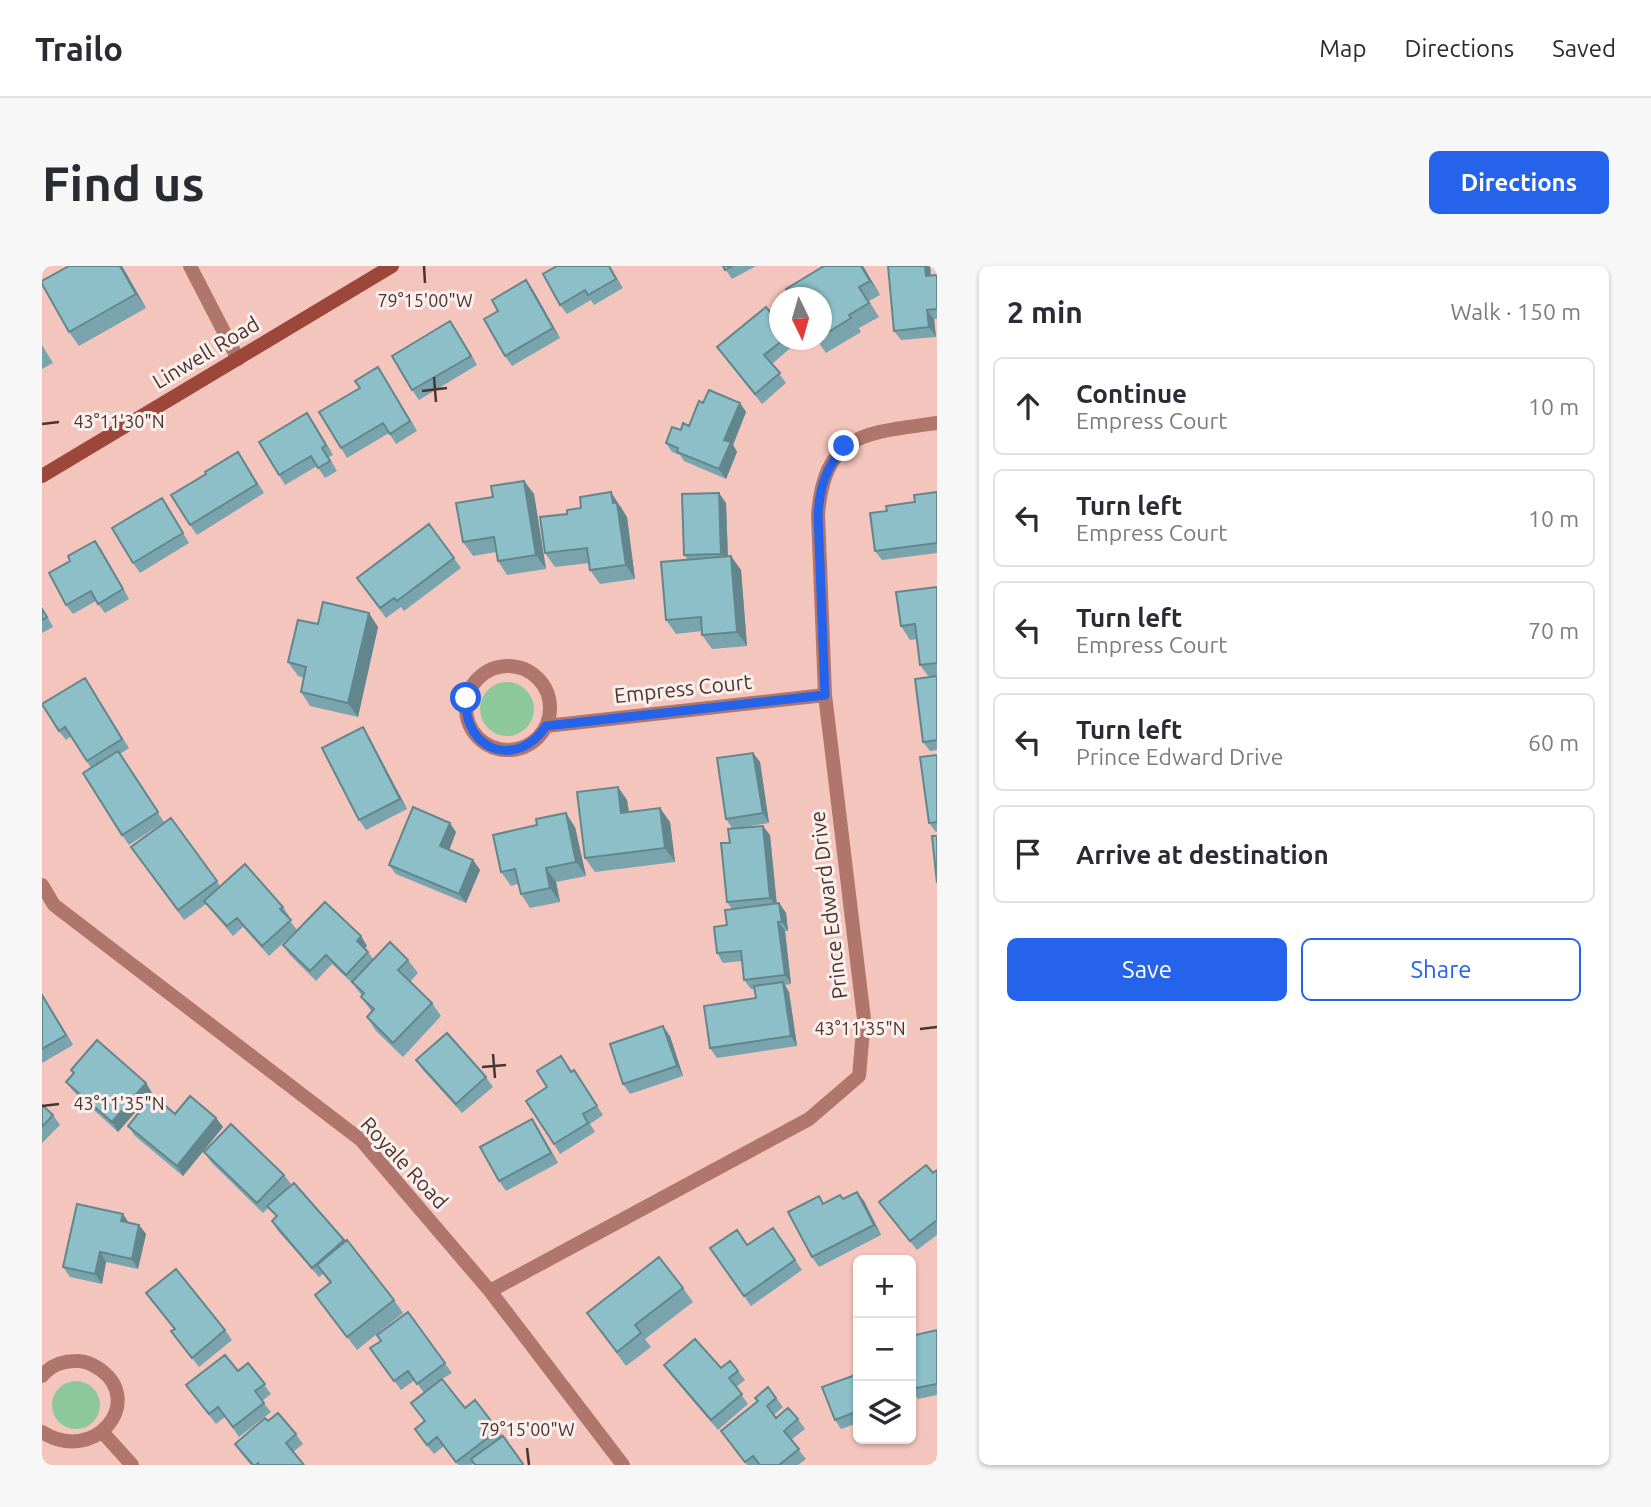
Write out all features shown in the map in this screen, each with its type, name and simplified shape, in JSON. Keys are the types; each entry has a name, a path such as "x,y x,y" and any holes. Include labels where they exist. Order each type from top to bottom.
{"main road":[{"name":"Linwell Road","path":"42,476 392,266"}],"street":[{"path":"190,266 237,359"},
{"name":"Prince Edward Drive","path":"490,1291 809,1119 859,1076 864,1019 825,695 818,514 820,494 824,476 844,446 867,435 937,423"},
{"path":"493,668 522,668 534,674 544,685 550,712 546,726 539,737 527,746 500,750 477,737 469,725 465,712 466,698 472,685 481,675 493,668"},
{"name":"Empress Court","path":"546,726 825,695"},
{"name":"Royale Road","path":"42,885 48,909 360,1140 490,1291 623,1465"},
{"path":"42,1376 58,1363 79,1360 94,1364 107,1374 115,1387 118,1407 114,1421 105,1435 92,1443 77,1447 66,1446 52,1441 42,1432"},
{"path":"105,1435 132,1465"}],"green space":[{"path":"507,682 526,690 534,709 526,728 507,736 488,728 480,709 488,690"},
{"path":"76,1381 93,1388 100,1405 93,1422 76,1429 59,1422 52,1405 59,1388"}],"building":[{"path":"69,266 120,266 136,294 69,332 42,281"},
{"path":"557,266 609,266 616,279 588,295 585,290 560,305 543,274"},
{"path":"824,266 861,266 870,281 859,287 869,303 832,330 832,287 789,287"},
{"path":"888,266 925,266 926,276 937,275 937,309 927,310 929,327 894,331"},
{"path":"526,280 553,328 505,356 484,319 498,311 492,300"},
{"path":"766,307 769,311 770,350 764,355 780,373 755,394 717,347"},
{"path":"450,321 471,356 412,390 392,356"},
{"path":"378,367 410,421 390,434 383,423 341,448 319,412 360,388 355,381"},
{"path":"709,390 740,403 724,440 731,442 719,469 677,452 678,448 666,443 672,427 681,430 683,423 689,426 699,401 703,403"},
{"path":"307,413 326,445 322,448 330,461 318,468 311,456 279,475 259,442"},
{"path":"238,452 257,484 190,525 171,495"},
{"path":"524,481 536,555 498,561 494,537 463,542 456,503 493,497 491,486"},
{"path":"611,492 613,503 617,503 626,565 590,570 587,548 545,553 540,517 567,514 567,510 581,508 580,497"},
{"path":"937,492 937,543 875,551 870,513 887,511 886,506 915,502 914,495"},
{"path":"719,493 721,554 684,555 682,494"},
{"path":"162,498 183,533 133,563 112,528"},
{"path":"429,524 454,558 397,601 394,598 380,608 357,578"},
{"path":"95,541 123,589 98,604 91,591 66,605 49,573 70,561 68,556"},
{"path":"731,556 737,632 702,635 701,617 666,620 661,562"},
{"path":"937,587 937,663 920,665 915,624 901,626 896,592"},
{"path":"323,602 369,613 348,703 301,692 306,667 288,662 298,620 318,624"},
{"path":"937,676 937,740 923,742 915,679"},
{"path":"85,678 122,739 87,761 65,727 59,731 42,704"},
{"path":"363,727 400,799 359,820 322,748"},
{"path":"118,751 158,812 122,835 83,773"},
{"path":"753,753 763,813 726,819 717,758"},
{"path":"937,755 937,822 929,823 920,757"},
{"path":"618,787 621,813 660,808 665,848 585,858 577,792"},
{"path":"413,807 450,823 440,846 473,860 459,894 389,865"},
{"path":"566,813 576,862 546,868 550,888 521,894 515,869 501,872 493,835 537,825 536,819"},
{"path":"171,818 217,881 178,910 131,847"},
{"path":"763,826 770,898 727,902 721,843 730,843 728,829"},
{"path":"932,836 937,836 937,883"},
{"path":"245,864 291,920 262,946 237,918 227,926 204,901"},
{"path":"325,902 361,936 357,941 368,952 346,975 326,955 310,971 283,945"},
{"path":"779,903 782,922 778,922 785,975 744,980 741,951 717,953 714,927 727,925 725,910"},
{"path":"390,942 408,960 398,970 432,1003 393,1043 367,1017 374,1009 361,997 364,993 352,982"},
{"path":"783,982 791,1036 710,1048 704,1006 756,998 754,986"},
{"path":"42,995 66,1035 42,1049"},
{"path":"663,1026 677,1066 623,1084 610,1044"},
{"path":"447,1033 486,1077 456,1104 416,1060"},
{"path":"97,1040 146,1083 112,1122 66,1082 74,1073 71,1070"},
{"path":"561,1056 571,1072 574,1070 597,1106 583,1114 588,1123 554,1144 526,1101 547,1087 537,1071"},
{"path":"153,1095 175,1114 190,1096 216,1118 177,1166 128,1126"},
{"path":"42,1105 53,1115 42,1127"},
{"path":"532,1119 551,1153 499,1181 480,1147"},
{"path":"231,1124 284,1175 257,1203 204,1152"},
{"path":"926,1165 933,1173 937,1170 937,1220 910,1241 879,1202"},
{"path":"294,1183 344,1240 312,1268 272,1221 277,1216 267,1206"},
{"path":"857,1192 874,1225 812,1257 788,1212 819,1196 823,1204 840,1195 843,1199"},
{"path":"77,1204 123,1214 121,1221 139,1225 132,1259 100,1252 95,1274 63,1267"},
{"path":"773,1228 795,1260 744,1296 710,1248 737,1230 747,1245"},
{"path":"347,1240 394,1300 347,1337 315,1295 331,1282 317,1265"},
{"path":"659,1257 683,1288 635,1325 641,1333 617,1352 587,1313"},
{"path":"176,1269 225,1330 192,1358 171,1331 175,1329 146,1293"},
{"path":"408,1312 445,1363 417,1384 408,1371 394,1381 370,1348 381,1341 377,1335"},
{"path":"937,1330 937,1384 916,1388 916,1335"},
{"path":"695,1339 721,1368 730,1361 738,1371 729,1378 742,1394 711,1420 664,1365"},
{"path":"225,1355 238,1371 248,1363 265,1384 255,1391 264,1403 233,1427 218,1407 209,1414 186,1385"},
{"path":"853,1376 853,1413 835,1420 822,1387"},
{"path":"442,1379 465,1408 475,1400 498,1430 456,1462 437,1437 427,1445 415,1429 425,1421 411,1403"},
{"path":"768,1387 776,1398 767,1406 776,1418 788,1408 798,1419 784,1431 799,1449 779,1465 760,1465 753,1456 745,1462 721,1431 758,1401 755,1398"},
{"path":"278,1413 296,1434 286,1443 304,1465 253,1465 235,1444 265,1418 268,1421"},
{"path":"503,1436 523,1464 475,1465 471,1459"}],"route":[{"path":"466,698 465,712 477,737 500,750 514,750 527,746 539,737 546,726 825,695 818,514 824,476 844,446"}]}
